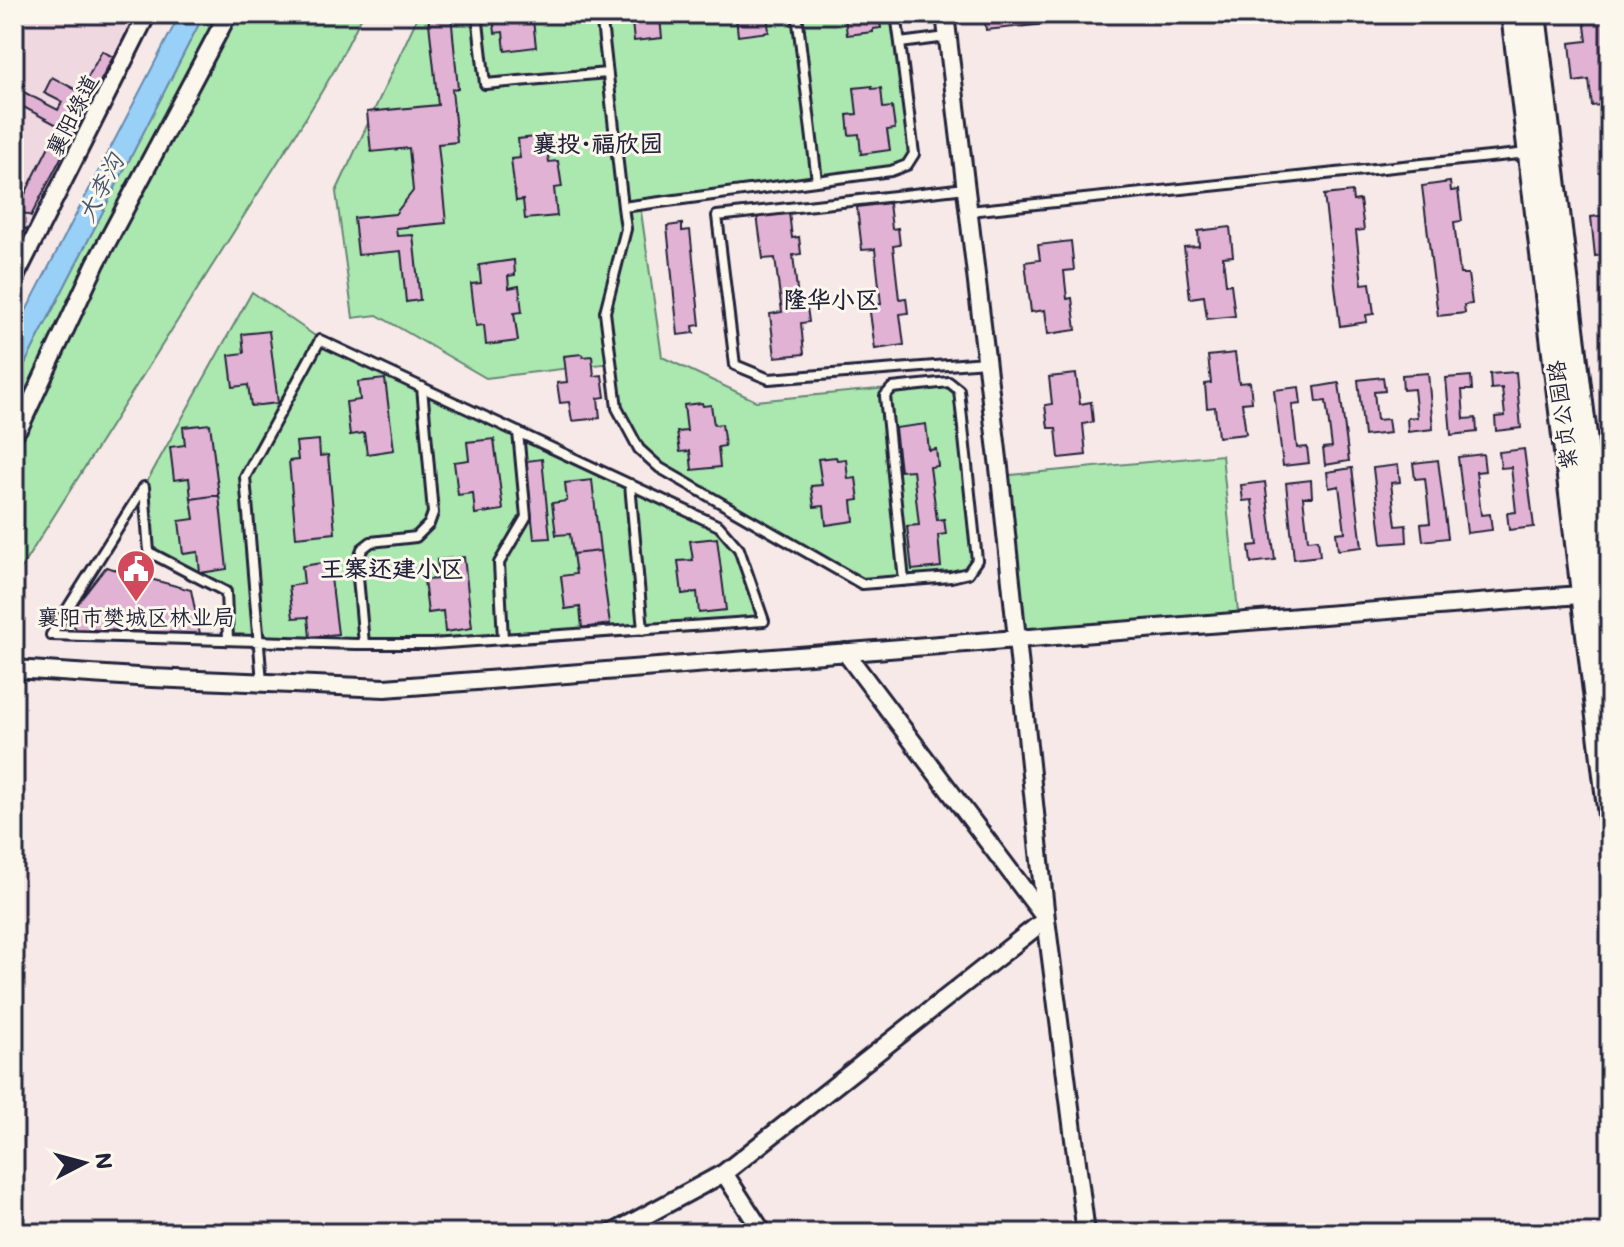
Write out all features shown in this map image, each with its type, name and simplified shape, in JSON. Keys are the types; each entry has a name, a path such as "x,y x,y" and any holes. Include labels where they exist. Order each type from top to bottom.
{"street":[{"name":"襄阳绿道","path":"14,279 147,14"},
{"path":"14,434 96,263 228,14"},
{"path":"945,14 1046,919 1086,1233"},
{"name":"紫贞公园路","path":"1513,14 1530,152 1599,593 1610,642"},
{"name":"紫贞公园路","path":"1534,14 1599,593 1610,816"},
{"path":"14,669 385,688 1599,593"},
{"path":"845,652 1046,919"},
{"path":"613,1233 724,1173 1046,919"},
{"path":"724,1173 763,1233"}],"lane":[{"path":"477,14 485,84 607,73"},
{"path":"601,14 626,229 605,312 617,408 639,449 660,468 862,584 904,581 968,573 977,560 959,390 949,382 892,388 885,396 904,581"},
{"path":"797,14 817,181"},
{"path":"623,207 891,171 907,165 914,154 896,14"},
{"path":"900,43 947,37"},
{"path":"968,212 1530,152"},
{"path":"966,188 717,216 735,365 769,379 986,362"},
{"path":"228,639 226,592 149,552 144,487 51,635 169,637 228,639 258,640 364,644 432,644 764,621 739,549 719,526 320,340 245,477 258,640 262,683"},
{"path":"364,644 357,566 362,549 371,542 416,537 429,524 433,513 422,387"},
{"path":"503,639 499,563 526,517 518,432"},
{"path":"630,484 643,630"}],"shaded area":[{"path":"14,14 159,14 14,299"}],"green space":[{"path":"204,14 363,14 307,116 14,579 14,385"},
{"path":"419,14 896,14 914,154 907,165 640,205 662,357 756,401 949,382 959,390 977,560 968,573 862,584 660,468 639,449 617,408 611,363 486,378 377,315 353,318 336,192"},
{"path":"252,292 321,340 719,526 739,549 764,621 432,644 228,639 225,592 149,552 144,487"},
{"path":"1222,455 1239,622 1017,639 1000,476"}],"water":[{"name":"大李沟","path":"180,14 204,14 14,385 14,334"}],"building":[{"path":"428,14 451,14 458,89 452,89 457,142 438,144 446,223 396,228 397,236 413,235 420,300 406,302 401,251 358,255 354,218 395,214 413,191 409,148 371,152 367,112 438,105"},
{"path":"493,14 541,14 541,19 533,20 536,47 505,51 503,32 495,33"},
{"path":"621,14 667,14 667,17 660,18 662,38 634,41 632,22 622,23"},
{"path":"728,14 767,14 769,32 738,36 736,17 728,18"},
{"path":"838,14 882,14 879,16 881,28 847,35 845,18 839,19"},
{"path":"984,14 1064,14 1065,22 986,30"},
{"path":"1604,16 1609,27 1606,40 1610,104 1592,106 1589,80 1574,82 1570,43 1587,41 1584,18"},
{"path":"102,51 113,57 31,216 17,210 59,126 14,102 14,87 58,110 62,102 44,93 52,77 80,92"},
{"path":"872,86 872,89 881,88 883,108 892,107 895,129 887,130 890,150 861,154 859,134 849,135 847,115 857,114 854,88"},
{"path":"553,135 555,150 547,150 549,162 558,161 562,187 554,188 557,216 525,219 523,200 516,201 511,159 520,158 518,139"},
{"path":"1450,182 1451,191 1458,190 1462,221 1454,222 1460,274 1468,274 1472,304 1464,305 1465,313 1438,316 1422,186"},
{"path":"1610,191 1610,254 1595,256 1591,217 1608,215 1605,192"},
{"path":"1352,192 1353,201 1360,200 1364,230 1356,231 1362,284 1370,283 1374,314 1366,315 1367,322 1340,326 1324,195"},
{"path":"889,203 892,229 898,228 900,245 893,246 899,299 906,298 908,313 900,314 904,345 875,349 869,305 881,304 875,249 862,250 857,207"},
{"path":"789,212 792,238 799,237 801,254 793,255 799,307 807,307 809,322 801,323 804,354 775,357 770,314 782,312 775,258 763,259 757,215"},
{"path":"14,222 27,230 14,259"},
{"path":"682,224 682,231 690,230 700,325 693,326 694,333 678,335 667,226"},
{"path":"1230,227 1233,256 1223,257 1226,284 1231,284 1235,316 1207,319 1204,296 1190,298 1184,247 1199,246 1198,231"},
{"path":"1071,241 1074,270 1064,271 1067,299 1072,298 1076,330 1048,334 1045,310 1031,312 1025,262 1040,260 1038,245"},
{"path":"514,260 515,275 508,276 509,288 519,286 522,312 514,313 518,341 486,345 484,325 476,326 471,284 481,283 479,265"},
{"path":"269,331 278,403 251,406 248,385 233,387 229,355 244,353 242,334"},
{"path":"1235,353 1239,383 1250,382 1252,402 1242,403 1246,434 1218,437 1215,407 1207,408 1205,384 1211,383 1208,356"},
{"path":"582,354 583,357 592,356 594,376 602,375 605,397 598,398 600,418 572,421 569,402 560,403 557,383 567,382 564,356"},
{"path":"1602,362 1610,362 1610,419 1607,419"},
{"path":"1516,372 1521,428 1496,431 1495,417 1505,416 1502,388 1491,389 1490,374"},
{"path":"1428,373 1433,429 1408,432 1407,418 1417,417 1414,389 1403,390 1402,375"},
{"path":"1076,374 1080,404 1091,402 1093,422 1083,424 1086,455 1059,458 1056,428 1048,428 1045,405 1052,404 1049,377"},
{"path":"1471,376 1472,390 1462,390 1464,419 1476,418 1477,432 1451,435 1446,378"},
{"path":"1383,377 1385,391 1374,392 1377,420 1388,419 1390,433 1364,436 1358,380"},
{"path":"385,379 394,450 367,454 364,433 350,435 346,402 360,400 358,382"},
{"path":"1339,383 1349,461 1325,465 1323,448 1332,447 1326,401 1317,402 1315,387"},
{"path":"1299,387 1301,404 1292,405 1297,448 1307,447 1309,463 1283,466 1274,390"},
{"path":"702,403 703,406 711,405 714,425 722,424 725,446 718,447 720,467 692,470 690,451 680,452 677,432 687,431 684,405"},
{"path":"210,424 219,495 191,499 189,478 174,480 170,447 185,445 183,427"},
{"path":"926,424 929,450 936,449 938,466 930,467 937,520 944,519 946,534 938,535 941,567 912,570 907,526 919,525 913,470 900,471 895,428"},
{"path":"494,439 503,510 475,514 473,493 458,495 454,462 469,460 467,442"},
{"path":"319,440 320,456 328,455 335,533 296,537 289,461 298,460 296,442"},
{"path":"1524,449 1534,527 1509,530 1507,513 1516,512 1511,467 1501,468 1499,452"},
{"path":"1483,454 1485,471 1476,472 1481,515 1490,514 1492,530 1467,533 1458,457"},
{"path":"836,457 837,460 846,459 848,479 856,478 859,500 852,501 854,521 826,525 824,506 814,507 811,486 822,485 818,459"},
{"path":"542,459 550,538 534,539 526,461"},
{"path":"1438,460 1448,538 1423,541 1421,524 1430,523 1425,478 1415,479 1413,463"},
{"path":"1398,465 1400,482 1391,483 1396,526 1406,525 1407,542 1382,544 1373,468"},
{"path":"1352,468 1362,547 1338,550 1336,533 1345,532 1339,486 1329,488 1327,472"},
{"path":"592,480 600,551 573,554 570,534 556,535 552,503 567,501 565,483"},
{"path":"1311,480 1312,497 1303,497 1308,540 1318,539 1320,556 1294,559 1286,483"},
{"path":"1265,482 1275,560 1251,563 1249,546 1258,545 1252,500 1243,501 1241,485"},
{"path":"219,495 227,569 200,573 198,552 183,554 179,521 194,519 191,499"},
{"path":"717,538 726,610 699,613 697,592 682,594 678,561 693,560 690,541"},
{"path":"600,551 610,624 582,628 580,607 565,609 561,576 576,574 573,554"},
{"path":"464,557 472,628 445,632 443,611 428,613 424,580 439,579 437,560"},
{"path":"329,562 338,634 310,637 308,617 293,618 289,586 304,584 302,566"},
{"name":"襄阳市樊城区林业局","path":"106,567 191,590 200,634 76,629 68,616"}],"place":[{"name":"襄阳市樊城区林业局","path":"136,603"}],"district":[{"name":"襄投·福欣园","path":"598,144"},
{"name":"隆华小区","path":"831,300"},
{"name":"王寨还建小区","path":"392,569"}]}
